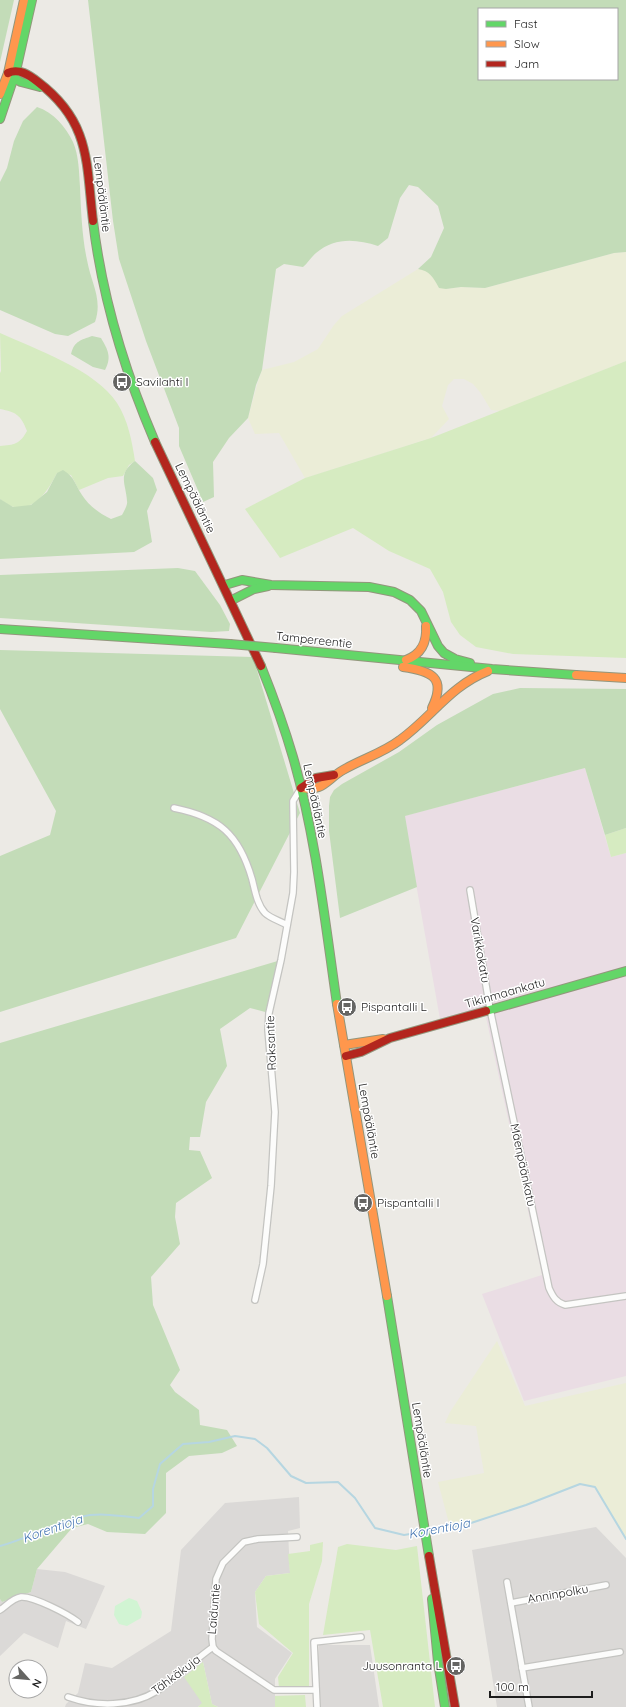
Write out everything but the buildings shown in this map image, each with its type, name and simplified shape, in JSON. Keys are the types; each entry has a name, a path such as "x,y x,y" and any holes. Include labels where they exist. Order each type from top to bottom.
{"main road":[{"path":"0,94 12,74 24,0"},
{"path":"0,119 32,0"},
{"name":"Lempääläntie","path":"12,74 28,75 43,87 72,115 78,128 86,156 94,233 107,299 128,374 157,447 225,585 258,658 277,706 301,788 310,832 344,1045 393,1329 430,1564 456,1707"},
{"path":"225,585 242,580 273,585 371,588 394,592 414,603 421,611 438,645 449,657 507,671"},
{"path":"232,600 254,589 273,585"},
{"path":"397,661 413,658 423,649 426,640 426,620"},
{"name":"Tampereentie","path":"0,629 230,644 492,670 626,678"},
{"path":"362,657 389,666 420,669 434,676 440,690 438,699 424,720"},
{"path":"301,788 312,791 334,775 382,752 399,741 424,720 463,682 473,676 492,670"},
{"name":"Tikinmaankatu","path":"344,1045 390,1038 626,971"},
{"name":"Tikinmaankatu","path":"346,1056 361,1052 390,1038"},
{"name":"Lempääläntie","path":"430,1564 437,1648 445,1707"}],"street":[{"name":"Raksantie","path":"256,1300 263,1264 272,1186 274,1112 268,1030 269,1013 281,960 293,893 293,801 301,788"},
{"path":"174,808 189,811 210,819 235,840 245,858 259,905 266,914 287,925"},
{"name":"Varikkokatu","path":"470,890 490,1009"},
{"name":"Mäenpäänkatu","path":"490,1009 549,1288 553,1297 558,1303 574,1305 626,1296"},
{"name":"Laiduntie","path":"297,1537 258,1539 244,1542 224,1563 216,1579 212,1640 213,1647 216,1651 274,1690 316,1690"},
{"path":"507,1582 529,1707"},
{"name":"Anninpolku","path":"510,1603 606,1585"},
{"path":"0,1610 14,1600 26,1598 69,1615 78,1622"},
{"path":"317,1707 314,1642 361,1637"},
{"name":"Tähkäkuja","path":"68,1697 77,1701 108,1706 117,1706 147,1697 158,1691 213,1647"},
{"path":"522,1668 620,1652"}],"shaded area":[{"path":"585,768 611,857 626,853 626,1376 524,1401 482,1294 542,1275 484,1008 440,1019 404,816"},
{"path":"299,1497 300,1528 288,1531 290,1573 266,1576 255,1592 257,1627 292,1653 275,1679 275,1707 218,1707 212,1704 203,1662 203,1703 198,1707 65,1707 66,1704 78,1693 85,1663 112,1668 171,1631 181,1550 225,1503"},
{"path":"596,1527 626,1558 626,1707 497,1707 472,1550"},
{"path":"37,1569 65,1572 105,1586 86,1629 66,1621 58,1648 24,1633 0,1656 0,1599 2,1602 31,1592"},
{"path":"319,1645 370,1645 379,1707 314,1707"}],"green space":[{"path":"0,0 14,0 0,62"},
{"path":"88,0 626,0 626,252 614,253 485,288 439,288 431,275 426,271 418,269 431,257 444,228 438,206 418,187 409,185 400,198 388,238 378,246 354,241 338,242 323,248 303,267 284,264 276,269 262,370 256,385 248,418 229,438 213,462 214,497 203,502 179,446 179,428 146,341 119,259 113,221"},
{"path":"37,107 54,116 67,131 75,147 78,158 81,215 85,251 97,298 98,306 95,322 68,336 55,334 0,310 0,182 7,168 14,141 23,121"},
{"path":"626,252 626,361 501,411 491,410 480,392 473,384 464,379 454,379 448,385 442,406 449,419 431,438 305,478 279,433 255,434 248,418 262,370 294,362 318,349 342,316 418,269 426,270 446,289 461,287 485,288 614,253"},
{"path":"0,333 64,362 95,380 107,391 117,403 124,416 129,431 135,461 129,465 123,476 108,478 79,490 71,475 57,473 50,486 40,498 29,506 14,507 8,505 0,499 0,446 16,443 22,439 27,431 17,415 10,411 0,409"},
{"path":"92,336 101,338 107,350 109,357 105,370 93,367 71,354 76,344 81,340"},
{"path":"626,361 626,658 513,654 476,647 460,635 451,622 443,592 430,569 389,551 353,528 280,558 245,509 305,478 431,438"},
{"path":"135,461 153,478 157,490 147,511 152,542 134,552 0,559 0,499 13,507 31,505 47,492 57,473 63,470 72,478 88,503 98,512 111,519 122,515 126,508 127,503 124,475 129,466"},
{"path":"178,568 195,571 220,605 230,624 229,631 211,632 0,618 0,575"},
{"path":"0,650 253,657 300,813 236,938 0,1012 0,856 50,835 56,811 0,709"},
{"path":"520,688 626,689 626,828 605,835 585,768 405,816 417,887 340,918 329,831 330,797 334,790 399,752 437,725 493,694"},
{"path":"626,828 626,853 611,857 605,835"},
{"path":"281,960 269,1013 250,1008 220,1029 227,1066 206,1102 200,1137 190,1137 189,1150 200,1151 212,1178 176,1203 175,1217 180,1244 151,1277 153,1305 180,1370 170,1385 175,1392 199,1410 200,1425 227,1430 237,1446 222,1453 189,1456 166,1473 166,1513 145,1534 107,1532 88,1524 72,1528 37,1569 31,1592 2,1602 0,1599 0,1043"},
{"path":"497,1341 525,1406 626,1383 626,1539 595,1487 580,1484 526,1505 468,1524 450,1527 438,1482 484,1473 476,1426 445,1423 450,1412"},
{"path":"323,1542 322,1561 309,1604 309,1687 279,1688 278,1677 293,1653 259,1624 255,1592 266,1576 290,1573 288,1554 310,1551 310,1545"},
{"path":"347,1544 396,1550 417,1546 435,1707 383,1707 370,1630 323,1635 338,1547"},
{"path":"129,1598 137,1601 142,1612 141,1618 127,1626 119,1624 114,1615 115,1606"},
{"path":"203,1662 212,1704 218,1707 198,1707 202,1703 184,1677"},
{"path":"305,1695 306,1707 275,1707 275,1696"}],"waterway":[{"name":"Korentioja","path":"0,1546 60,1523 88,1516 110,1515 139,1518 153,1506 153,1489 160,1464 183,1444 209,1442 235,1436 255,1439 267,1448 291,1476 306,1483 338,1482 355,1498 375,1528 404,1535 422,1532"},
{"name":"Korentioja","path":"426,1531 468,1524 526,1505 580,1484 595,1487 626,1539"}],"traffic: fast":[{"path":"0,119 16,71 32,0"},
{"path":"10,76 21,82 40,87"},
{"path":"93,221 102,278 116,334 134,389 155,442"},
{"path":"225,585 242,580 271,585 369,587 394,592 410,600 421,611 438,646 444,653 455,659 470,663"},
{"path":"232,600 254,589 268,586"},
{"path":"0,629 230,644"},
{"path":"230,644 276,648"},
{"path":"276,648 492,669 576,675"},
{"path":"261,666 290,745 308,818 319,880 337,1004"},
{"path":"486,1011 626,971"},
{"path":"387,1296 429,1556"},
{"path":"432,1599 438,1662 445,1707"}],"traffic: slow":[{"path":"0,94 8,73 24,0"},
{"path":"406,660 420,651 426,637 426,626"},
{"path":"403,667 421,671 434,677 437,682 438,689 432,708"},
{"path":"301,788 308,789 319,787 343,770 393,745 411,731 452,693 475,677 488,671"},
{"path":"576,675 626,678"},
{"path":"337,1004 387,1296"},
{"path":"344,1045 383,1039"}],"traffic: jam":[{"path":"8,73 16,71 31,77 55,97 68,112 77,128 83,145 89,180 93,221"},
{"path":"155,442 261,666"},
{"path":"301,788 316,778 334,775"},
{"path":"346,1056 361,1052 390,1038 486,1011"},
{"path":"429,1556 455,1707"}],"place":[{"name":"Savilahti I","path":"122,382"},
{"name":"Pispantalli L","path":"347,1007"},
{"name":"Pispantalli I","path":"363,1203"},
{"name":"Juusonranta L","path":"456,1666"}]}
